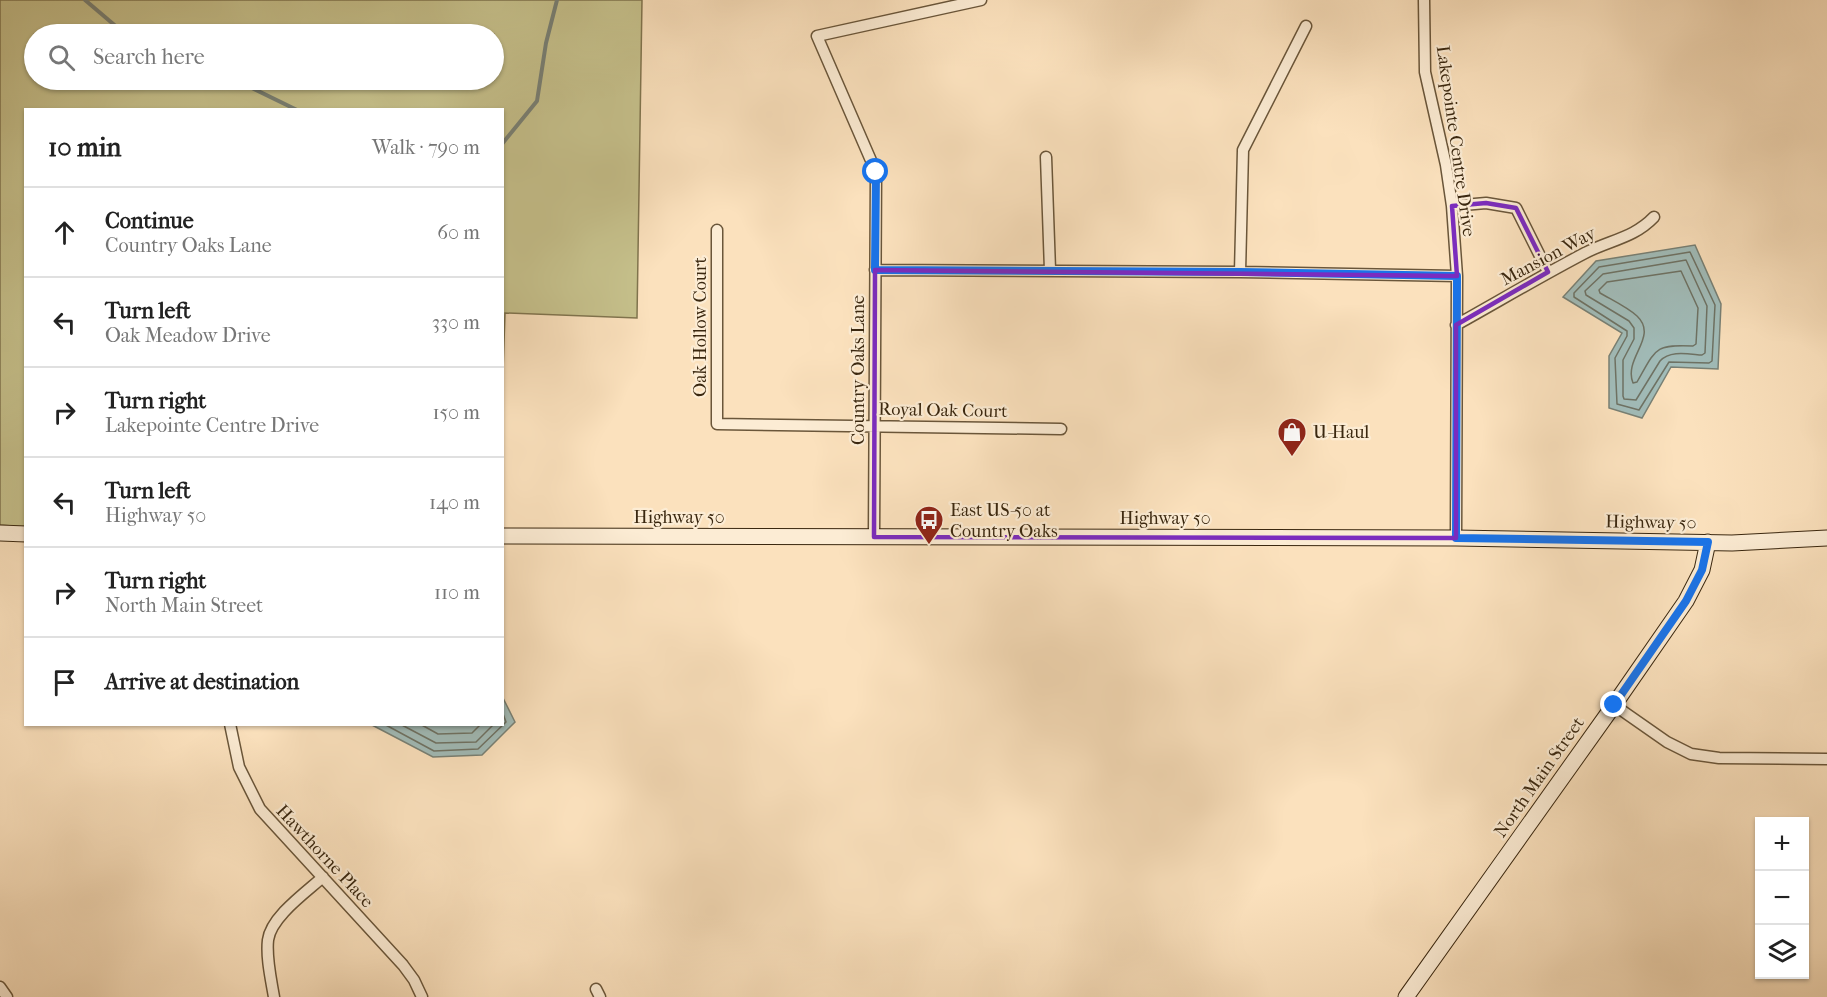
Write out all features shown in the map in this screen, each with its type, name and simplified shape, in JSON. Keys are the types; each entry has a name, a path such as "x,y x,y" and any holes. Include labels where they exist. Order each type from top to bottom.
{"main road":[{"path":"0,533 24,534"},
{"name":"Highway 50","path":"504,536 1456,538 1708,542 1767,542 1827,538"},
{"name":"North Main Street","path":"1406,997 1686,601 1702,570 1708,542"}],"street":[{"name":"Country Oaks Lane","path":"874,537 876,172 817,36 981,0"},
{"name":"Lakepointe Centre Drive","path":"1424,0 1425,72 1446,165 1452,206 1457,276 1456,538"},
{"path":"1240,272 1243,150 1306,26"},
{"path":"1046,157 1050,270"},
{"path":"1452,206 1486,203 1516,208 1548,272"},
{"name":"Mansion Way","path":"1456,326 1590,250 1643,229 1654,217"},
{"name":"Oak Hollow Court","path":"717,230 717,424"},
{"path":"875,270 1050,270 1457,276"},
{"name":"Royal Oak Court","path":"717,424 1061,429"},
{"path":"1614,705 1667,742 1691,754 1719,758 1827,759"},
{"name":"Hawthorne Place","path":"230,726 239,767 260,810 403,965 414,980 422,997"},
{"path":"274,997 268,950 270,932 280,916 322,877"},
{"path":"0,987 7,997"}],"highlighted area":[{"path":"1486,203 1516,208 1548,272 1456,325 1456,538 874,537 875,270 1457,276 1452,206"}],"shaded area":[{"path":"0,0 642,0 637,318 505,313 504,342 504,108 24,108 24,527 0,525"}],"water":[{"path":"1695,245 1721,304 1718,369 1671,367 1642,418 1609,408 1609,356 1622,333 1563,297 1596,261"},
{"path":"504,700 515,722 482,755 433,757 374,726 504,726"}],"waterway":[{"path":"85,0 113,24"},
{"path":"504,142 537,101 546,43 557,0"},
{"path":"256,90 293,108"}],"place":[{"name":"U-Haul","path":"1292,458"},
{"name":"East US-50 at Country Oaks","path":"929,546"}],"route":[{"path":"876,172 875,270 1050,270 1457,276 1456,538 1708,542 1702,570 1686,601 1614,705"}]}
